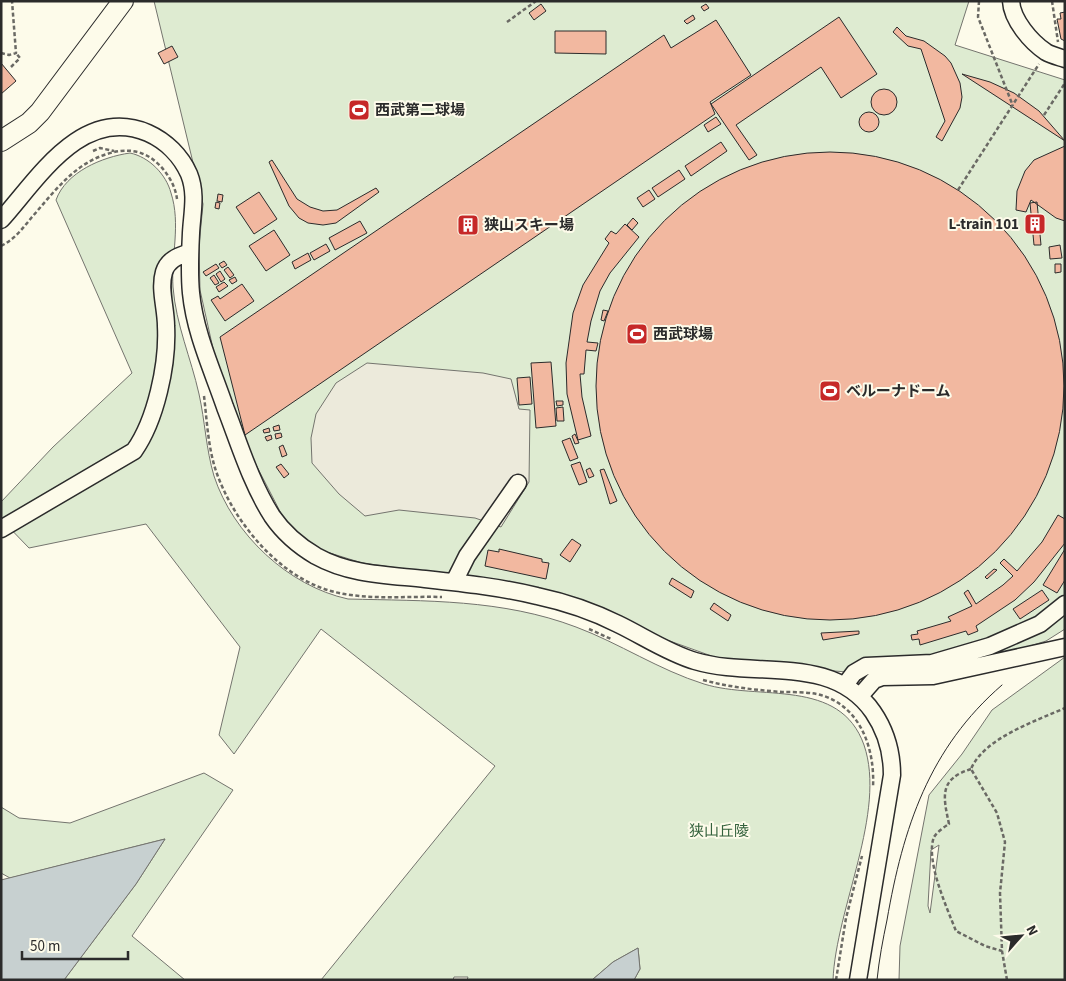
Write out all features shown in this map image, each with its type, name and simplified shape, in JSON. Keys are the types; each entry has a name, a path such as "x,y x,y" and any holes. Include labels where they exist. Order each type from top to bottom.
{"main road":[{"path":"1,141 29,123 40,112 123,1"}],"street":[{"path":"1011,1 1012,8 1025,32 1047,52 1065,59"},
{"path":"1,220 65,148 91,132 110,128 128,128 143,131 165,143 179,158 189,173 194,199 190,252 191,292 201,340 253,478 278,524 304,548 342,567 370,573 454,582 536,596 582,609 696,661 737,669 811,673 845,685 860,696 880,723 890,750 892,774 858,980"},
{"path":"1,529 134,451 144,437 149,426 163,368 166,338 162,285 164,271 174,258 190,252"},
{"path":"454,582 467,556 518,484"},
{"path":"845,685 854,673 866,666 932,663 990,646 1040,624 1065,604"},
{"path":"860,696 874,680 882,677 933,676 1065,647"}],"path":[{"path":"12,1 16,53 20,58 12,67"},
{"path":"506,22 536,1"},
{"path":"980,1 978,17 1013,106"},
{"path":"1052,1 1058,44 1065,46"},
{"path":"958,190 1047,52"},
{"path":"1,53 9,55 16,53"},
{"path":"1044,115 1065,84"},
{"path":"90,152 100,148 114,152"},
{"path":"1,246 16,236 48,198"},
{"path":"971,769 974,761 1002,736 1065,708"},
{"path":"971,769 957,773 948,782 943,799 949,824 935,835 931,852 944,899 956,931 985,946 1002,952"},
{"path":"971,769 996,813 1005,842 1000,893 1002,952 1008,980"}],"green space":[{"name":"西武球場","path":"154,1 969,1 955,45 1065,80 1065,629 1046,641 976,663 873,674 731,663 667,640 606,611 478,579 362,563 317,549 285,521 253,459 216,362 200,290 199,246 203,204"},
{"name":"狭山丘陵","path":"130,153 144,158 156,167 165,179 171,193 175,216 173,287 175,301 180,328 199,394 214,476 235,518 249,537 284,570 326,592 348,599 464,603 520,611 548,618 592,633 671,671 704,684 726,689 796,695 817,700 837,709 852,724 864,745 869,771 869,800 865,830 836,952 833,980 634,980 640,969 638,948 613,962 592,980 467,980 468,977 454,977 453,980 321,980 495,766 321,629 234,754 219,735 240,647 146,524 29,548 1,519 1,502 53,447 132,373 56,200 61,190 76,174 97,162"},
{"path":"1065,657 1065,980 899,980 900,946 929,795 962,754 992,710","holes":["939,845 930,913 928,906 931,850"]},
{"path":"204,773 233,790 132,936 185,980 64,980 136,884 165,839 10,878 1,873 1,807 19,818 70,823"}],"shaded area":[{"path":"367,363 483,373 511,379 519,409 530,410 529,482 501,527 475,518 399,510 365,516 339,494 312,463 311,438 316,414 336,383"},
{"path":"165,839 136,884 64,980 1,980 1,880"},
{"path":"638,948 640,969 634,980 592,980 613,962"}],"building":[{"path":"541,4 546,11 534,20 529,13"},
{"path":"706,4 709,8 704,11 701,7"},
{"path":"1065,12 1065,41 1061,39 1057,19 1061,19 1060,13"},
{"path":"693,15 695,19 687,24 684,21"},
{"path":"839,17 877,74 841,98 821,67 736,125 757,155 749,160 711,104"},
{"name":"狭山スキー場","path":"716,20 751,75 710,102 715,114 245,435 220,337 664,35 671,48"},
{"path":"897,27 906,36 924,41 945,56 951,63 960,83 962,97 960,108 942,141 936,137 945,121 921,49 908,46 893,32"},
{"path":"555,31 606,31 606,54 555,53"},
{"path":"172,46 178,57 164,64 158,53"},
{"path":"1,63 16,81 1,94"},
{"path":"962,74 990,82 1014,93 1039,111 1065,141"},
{"path":"884,89 893,93 897,102 893,111 884,115 875,111 871,102 875,93"},
{"path":"869,112 876,115 879,122 876,129 869,132 862,129 859,122 862,115"},
{"path":"716,117 721,124 708,132 704,125"},
{"path":"721,142 727,151 691,176 685,166"},
{"path":"1065,146 1065,221 1056,218 1031,200 1026,212 1016,210 1017,191 1025,171 1034,160"},
{"name":"ベルーナドーム","path":"830,152 876,156 920,169 960,191 996,220 1025,256 1047,296 1060,340 1064,386 1060,432 1047,476 1025,516 996,552 960,581 920,603 876,616 830,620 784,616 740,603 700,581 664,552 635,516 613,476 600,432 596,386 600,340 613,296 635,256 664,220 700,191 740,169 784,156"},
{"path":"272,160 297,199 310,207 323,211 337,210 376,188 379,192 336,223 323,225 308,223 299,218 289,206 269,162"},
{"path":"679,170 685,179 658,197 652,188"},
{"path":"649,190 655,199 643,207 637,198"},
{"path":"259,192 277,219 254,234 236,207"},
{"path":"218,194 223,195 222,202 217,201"},
{"path":"216,202 220,203 219,209 215,208"},
{"name":"L-train 101","path":"1037,202 1041,245 1034,245 1030,203"},
{"path":"633,218 638,223 632,230 627,225"},
{"path":"360,221 367,233 335,250 329,238"},
{"path":"625,224 639,237 610,273 600,291 587,342 598,343 596,351 586,350 584,374 580,374 582,397 591,436 578,440 567,394 566,363 573,313 583,285 609,243 605,239 611,231 616,234"},
{"path":"274,230 290,255 266,271 249,246"},
{"path":"326,244 330,251 314,260 310,253"},
{"path":"1060,245 1062,258 1050,259 1049,247"},
{"path":"308,253 311,260 295,269 292,262"},
{"path":"224,261 227,265 222,268 219,264"},
{"path":"216,264 219,268 206,276 203,272"},
{"path":"1055,264 1061,264 1061,272 1055,273"},
{"path":"228,267 234,275 230,278 224,270"},
{"path":"220,271 225,279 221,282 216,274"},
{"path":"214,275 219,283 215,285 210,278"},
{"path":"235,277 237,281 232,284 229,280"},
{"path":"224,282 228,286 219,292 216,287"},
{"path":"242,284 254,301 225,321 211,300 218,296 220,299"},
{"path":"603,310 608,311 604,321 601,320"},
{"path":"551,362 556,426 536,428 531,363"},
{"path":"530,377 532,404 519,405 517,378"},
{"path":"556,401 563,401 563,405 557,406"},
{"path":"563,407 564,421 557,421 556,408"},
{"path":"279,425 280,430 274,431 273,427"},
{"path":"269,428 270,432 264,433 263,430"},
{"path":"281,433 282,437 276,439 275,434"},
{"path":"575,434 579,443 575,444 572,436"},
{"path":"271,435 272,439 267,441 265,437"},
{"path":"570,438 578,458 570,461 562,441"},
{"path":"283,445 287,455 282,457 279,447"},
{"path":"580,462 587,482 579,485 571,465"},
{"path":"281,464 289,474 284,478 276,467"},
{"path":"590,468 594,476 589,478 586,470"},
{"path":"604,469 617,501 610,504 600,470"},
{"path":"1058,515 1065,519 1065,543 1034,582 1015,600 976,626 978,631 968,635 966,631 920,645 919,639 912,640 911,635 918,634 917,631 951,621 948,617 972,606 964,593 968,590 976,604 1003,585 1013,576 1000,563 1004,559 1017,571 1042,542"},
{"path":"572,539 581,545 570,562 560,555"},
{"path":"499,549 542,559 542,562 549,563 546,579 485,566 488,550 499,552"},
{"path":"1065,549 1065,580 1057,593 1043,585"},
{"path":"994,569 997,570 987,579 985,577"},
{"path":"672,578 694,591 691,598 669,584"},
{"path":"1042,590 1049,600 1020,619 1013,609"},
{"path":"714,603 731,615 728,621 710,609"},
{"path":"859,631 859,634 823,640 821,633"}],"tram line":[{"path":"877,980 901,853 923,792 955,735 977,709 1002,685"}],"place":[{"name":"西武第二球場","path":"359,110"},
{"name":"L-train 101","path":"1035,224"},
{"name":"狭山スキー場","path":"468,225"},
{"name":"西武球場","path":"637,334"},
{"name":"ベルーナドーム","path":"830,391"}]}
